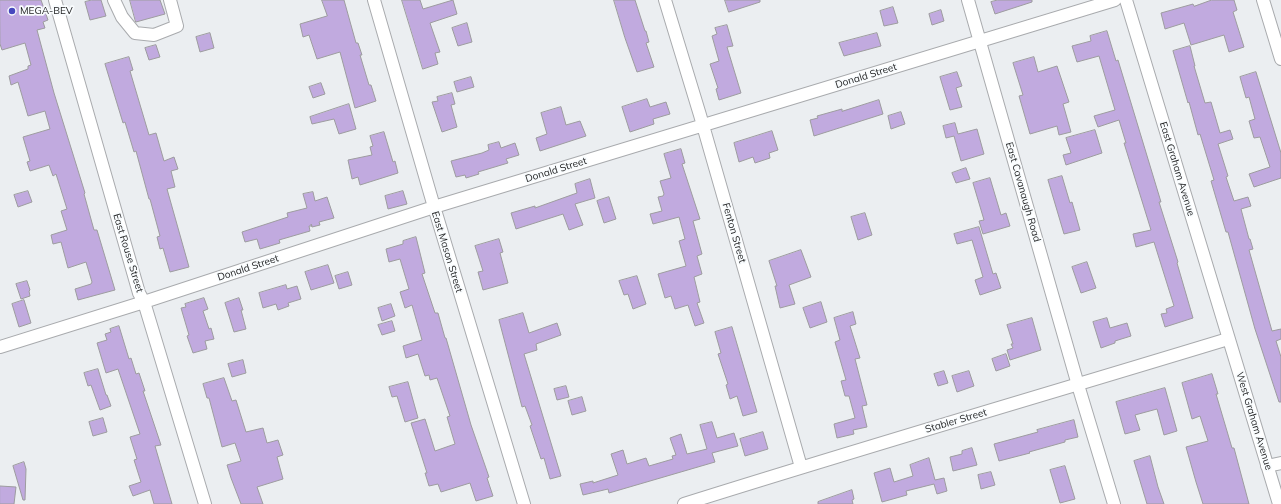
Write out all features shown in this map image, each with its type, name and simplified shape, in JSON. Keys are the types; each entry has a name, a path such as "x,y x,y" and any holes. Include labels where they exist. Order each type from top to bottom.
{"street":[{"name":"East Rouse Street","path":"55,0 140,293 205,504"},
{"path":"114,0 122,16 135,33 154,35 176,26 170,0"},
{"name":"East Mason Street","path":"374,0 434,207 524,504"},
{"name":"Fenton Street","path":"665,0 703,126 801,467"},
{"name":"East Cavanaugh Road","path":"968,0 1078,385 1114,504"},
{"name":"Donald Street","path":"0,347 144,302 434,207 1115,0"},
{"name":"East Graham Avenue","path":"1126,0 1228,339"},
{"path":"1263,0 1281,59"},
{"name":"Stabler Street","path":"684,504 801,467 1228,339"},
{"name":"West Graham Avenue","path":"1228,339 1279,504"},
{"path":"1267,466 1281,463"}],"building":[{"path":"0,0 41,0 48,20 43,22 45,28 37,30 54,93 85,193 84,194 94,230 97,230 115,290 78,300 75,289 91,284 92,282 86,262 68,268 61,242 53,244 51,235 67,230 61,211 67,209 56,174 53,176 49,165 30,171 27,162 30,161 23,137 50,129 45,111 28,116 18,82 11,85 9,76 28,69 28,66 31,65 25,43 2,50 0,44"},
{"path":"101,0 106,16 90,20 85,2"},
{"path":"130,0 160,0 165,14 136,22"},
{"path":"322,0 344,0 356,43 358,43 362,55 360,55 369,85 371,85 376,101 355,108 340,52 317,59 309,35 303,37 300,24 327,16"},
{"path":"402,0 420,0 423,9 453,0 457,14 430,23 440,52 435,53 438,64 423,69"},
{"path":"614,0 635,0 646,31 649,42 646,43 654,67 637,72"},
{"path":"725,0 760,0 760,2 729,12"},
{"path":"998,0 1032,0 1032,2 995,14 991,2"},
{"path":"1212,0 1234,0 1237,10 1233,12 1244,47 1229,52 1224,35 1191,45 1184,23 1165,29 1161,13 1193,4 1194,6"},
{"path":"893,7 898,23 884,26 880,11"},
{"path":"941,10 944,21 932,25 929,14"},
{"path":"467,23 472,42 458,46 452,28"},
{"path":"727,25 733,46 727,47 741,93 719,100 716,89 718,88 710,64 719,61 712,36 717,34 715,28"},
{"path":"1107,31 1116,61 1118,60 1161,202 1159,202 1178,262 1177,263 1193,318 1165,327 1161,314 1167,313 1166,309 1174,306 1154,242 1136,247 1133,234 1151,230 1124,143 1126,143 1119,120 1098,127 1094,116 1115,110 1099,56 1077,62 1072,46 1091,41 1090,36"},
{"path":"210,33 214,48 200,52 196,37"},
{"path":"877,33 881,46 844,56 839,43"},
{"path":"156,45 160,57 149,60 145,48"},
{"path":"1190,46 1194,66 1205,103 1211,102 1220,133 1230,130 1233,139 1218,144 1228,176 1226,177 1234,201 1248,197 1251,206 1241,209 1253,249 1249,250 1272,331 1281,329 1281,339 1276,341 1281,357 1281,402 1279,402 1255,329 1228,232 1226,232 1211,181 1214,180 1200,134 1198,135 1173,51"},
{"path":"129,57 133,70 130,71 149,135 156,133 164,161 174,157 178,169 171,171 175,187 167,189 189,267 170,272 163,248 160,249 157,237 160,236 136,151 134,152 125,122 123,123 105,64"},
{"path":"1034,57 1038,72 1057,66 1069,102 1063,104 1071,132 1059,135 1057,126 1030,134 1019,96 1023,95 1013,63"},
{"path":"957,72 962,86 956,88 962,107 950,110 940,77"},
{"path":"1256,72 1281,153 1281,178 1254,187 1249,174 1270,167 1260,137 1254,138 1249,121 1255,119 1249,97 1246,98 1240,77"},
{"path":"471,77 474,87 457,92 454,82"},
{"path":"321,83 325,94 313,98 309,87"},
{"path":"452,93 455,104 451,105 457,127 442,132 432,102 438,101 437,97"},
{"path":"647,99 650,107 666,102 670,114 653,119 654,124 630,132 622,107"},
{"path":"879,100 883,114 814,136 810,120 818,118 817,116 842,109 842,111"},
{"path":"349,104 356,129 339,134 334,119 312,124 310,117"},
{"path":"561,107 566,125 580,121 586,136 540,151 536,138 547,134 541,113"},
{"path":"901,112 905,124 891,129 888,116"},
{"path":"955,123 958,134 977,129 984,154 961,161 954,136 946,138 943,126"},
{"path":"1095,130 1102,153 1066,165 1063,155 1071,153 1066,138"},
{"path":"772,131 778,150 769,153 770,158 755,163 753,157 739,162 734,143"},
{"path":"384,132 398,173 360,185 358,177 352,179 348,160 372,155 370,147 373,146 370,136"},
{"path":"499,142 501,148 515,143 519,155 506,159 508,163 478,172 479,174 466,178 465,175 456,177 451,161 482,153 489,150 488,145"},
{"path":"681,149 685,163 682,164 700,219 693,221 702,254 697,256 702,274 694,277 700,302 697,303 704,323 695,326 688,305 675,309 671,296 665,298 658,274 686,266 679,241 685,239 679,217 653,224 650,214 662,211 658,197 663,196 664,194 660,181 671,178 664,154"},
{"path":"966,168 970,179 956,183 952,173"},
{"path":"1062,176 1070,203 1072,202 1080,230 1064,234 1048,180"},
{"path":"990,178 1001,215 1006,213 1010,226 983,234 979,221 984,220 973,183"},
{"path":"590,179 595,198 575,204 583,225 569,230 563,214 516,229 511,213 535,206 535,208 577,193 575,184"},
{"path":"28,191 32,202 18,207 14,195"},
{"path":"403,191 407,204 388,209 385,196"},
{"path":"313,192 315,201 327,197 334,218 319,222 320,225 309,226 310,231 279,240 280,243 260,249 257,239 245,242 242,232 288,217 287,213 307,208 303,194"},
{"path":"609,197 616,219 604,223 597,201"},
{"path":"865,213 872,235 858,240 851,217"},
{"path":"979,227 993,274 996,273 1001,288 980,295 975,280 983,277 972,240 957,244 954,234"},
{"path":"416,237 425,273 422,274 435,313 438,313 471,425 489,477 487,478 493,496 476,501 470,483 441,492 438,484 429,486 425,473 427,473 411,423 425,419 435,451 455,444 447,417 450,416 437,378 430,380 429,375 425,376 418,354 406,358 403,346 422,340 412,305 405,308 400,292 409,289 400,259 389,262 386,249 403,244 403,241"},
{"path":"499,239 503,252 500,253 508,283 483,290 478,272 483,271 475,246"},
{"path":"801,250 811,277 789,285 795,304 780,308 775,286 777,286 769,261"},
{"path":"1087,262 1096,288 1081,293 1072,267"},
{"path":"328,265 334,283 311,290 305,272"},
{"path":"348,272 352,285 339,289 335,276"},
{"path":"637,276 646,304 633,309 628,294 624,295 619,281"},
{"path":"27,281 30,296 21,299 16,284"},
{"path":"286,285 287,289 297,286 301,299 288,303 289,306 278,310 276,304 263,308 259,293"},
{"path":"204,298 208,309 203,311 209,329 211,328 214,339 205,341 207,349 193,353 187,336 189,335 181,308 186,307 185,304"},
{"path":"239,298 243,310 241,310 246,329 234,332 225,303"},
{"path":"24,300 31,323 19,327 12,304"},
{"path":"821,302 827,322 810,328 803,308"},
{"path":"391,304 395,316 382,321 378,308"},
{"path":"853,312 856,324 850,326 860,358 855,359 867,405 862,406 867,427 853,430 854,434 837,438 834,424 855,418 849,396 845,396 841,381 846,380 835,342 840,340 834,318"},
{"path":"523,313 529,333 557,323 561,335 536,344 537,350 524,354 561,476 550,479 544,458 541,459 530,426 532,425 525,406 522,407 499,320"},
{"path":"1032,318 1041,350 1010,360 1007,350 1013,348 1011,344 1013,344 1007,325"},
{"path":"1107,318 1110,328 1127,323 1131,336 1115,341 1115,343 1101,348 1093,322"},
{"path":"392,321 395,331 382,335 378,325"},
{"path":"119,326 129,359 131,358 136,374 139,373 145,391 143,391 161,445 155,446 172,504 154,504 150,490 133,496 129,486 141,482 134,460 137,459 130,437 140,434 118,369 106,373 97,343 107,340 105,334 111,332 110,329"},
{"path":"732,327 757,412 743,416 737,396 730,399 726,385 728,384 718,354 721,353 715,332"},
{"path":"1006,354 1010,366 996,371 992,359"},
{"path":"243,360 246,373 232,377 228,364"},
{"path":"98,369 111,406 100,410 91,385 88,386 84,373"},
{"path":"944,371 948,383 938,386 934,374"},
{"path":"969,371 974,386 957,392 952,376"},
{"path":"1212,374 1218,394 1216,394 1232,448 1234,448 1249,504 1203,504 1186,447 1208,441 1200,416 1192,419 1182,383"},
{"path":"224,378 232,401 236,400 246,432 263,428 267,443 278,440 283,455 277,457 283,479 257,487 263,504 241,504 231,478 227,465 241,461 235,443 222,447 209,398 207,398 203,384"},
{"path":"408,382 418,418 405,422 397,396 392,397 389,387"},
{"path":"566,386 569,397 557,400 554,389"},
{"path":"1165,388 1177,431 1164,435 1157,409 1135,415 1140,430 1125,434 1116,402"},
{"path":"582,397 586,411 572,415 568,401"},
{"path":"103,418 107,432 93,436 89,422"},
{"path":"1074,420 1078,437 1029,452 1030,453 999,461 994,444"},
{"path":"712,422 717,438 734,433 738,446 712,453 715,462 609,493 608,489 583,495 580,484 593,481 593,483 618,475 611,454 623,450 627,464 646,458 649,466 673,459 672,456 676,455 670,438 681,434 687,454 707,449 700,425"},
{"path":"763,432 768,449 745,456 740,439"},
{"path":"972,448 977,465 953,471 950,457 962,454 962,451"},
{"path":"1150,456 1164,504 1147,504 1134,461"},
{"path":"929,458 935,480 944,478 947,491 937,494 934,484 906,491 907,495 882,502 874,473 890,468 894,482 913,476 910,465"},
{"path":"24,462 26,469 25,500 23,500 13,466"},
{"path":"1065,466 1075,499 1060,503 1050,470"},
{"path":"991,472 995,485 981,489 978,475"},
{"path":"0,486 16,487 14,504 0,504"},
{"path":"852,490 854,499 852,500 853,504 818,504 818,502"}],"place":[{"name":"MEGA-BEV","path":"12,11"}]}
